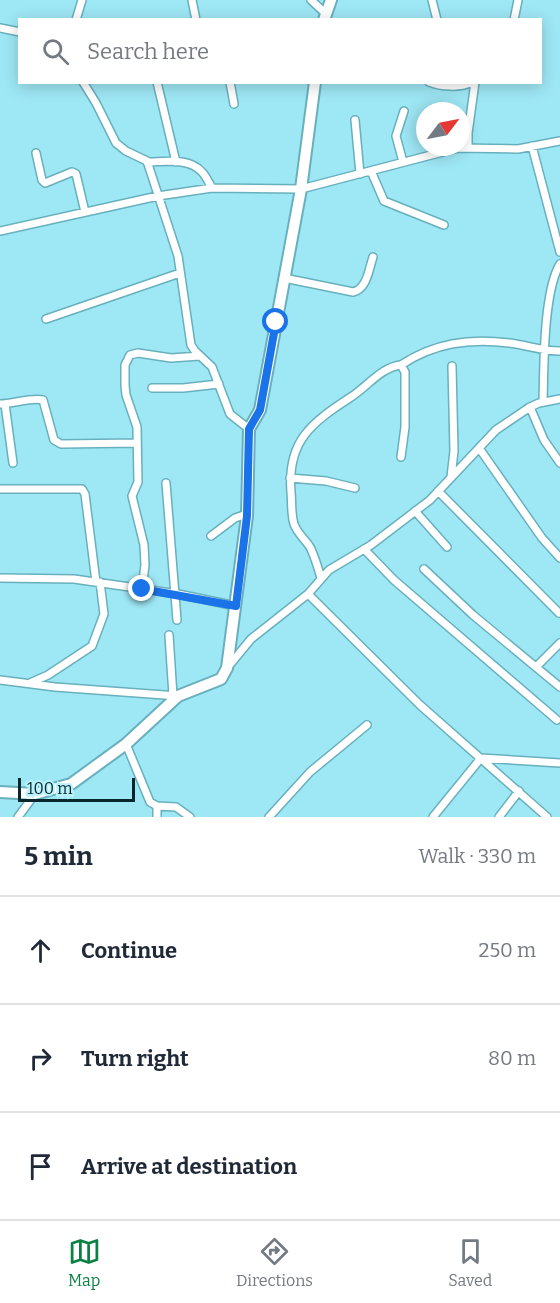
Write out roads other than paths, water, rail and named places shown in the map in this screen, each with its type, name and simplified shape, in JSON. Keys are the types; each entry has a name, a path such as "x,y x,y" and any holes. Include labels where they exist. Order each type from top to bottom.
{"street":[{"path":"77,18 82,0"},
{"path":"192,0 196,18"},
{"path":"311,0 325,17"},
{"path":"325,17 331,0"},
{"path":"432,0 436,18"},
{"path":"514,18 518,0"},
{"path":"0,28 18,32"},
{"path":"84,84 116,143 147,162 176,162 192,165 201,171 212,188"},
{"path":"157,84 176,162"},
{"path":"230,84 234,104"},
{"path":"0,792 35,794 71,784 126,744 176,696 221,679 226,668 247,514 249,429 260,410 301,189 315,84"},
{"path":"442,84 468,84"},
{"path":"470,116 474,84"},
{"path":"403,162 396,136 404,111"},
{"path":"355,120 360,174"},
{"path":"470,148 518,149 560,141"},
{"path":"532,147 560,252"},
{"path":"36,153 42,180 45,183 72,172 76,174 85,212"},
{"path":"0,231 158,196 212,188 301,189 427,156"},
{"path":"147,162 178,256 191,345 212,367 230,414 249,429"},
{"path":"371,171 384,201 444,225"},
{"path":"284,278 357,292 362,288 373,257"},
{"path":"543,402 543,351 552,282 560,264"},
{"path":"46,319 180,273"},
{"path":"321,578 310,548 294,522 290,478 295,452 315,422 389,368 401,365 419,353 451,343 509,343 543,351 560,351"},
{"path":"142,589 145,565 144,545 132,496 138,482 136,420 128,401 125,365 128,358 138,353 171,358 200,356"},
{"path":"401,365 405,372 405,427 401,457"},
{"path":"451,477 454,451 452,366"},
{"path":"152,388 183,388 219,384"},
{"path":"226,668 251,639 308,594 329,570 364,549 438,491 496,430 530,407 560,399"},
{"path":"14,463 3,404 43,400 54,440 62,444 137,443"},
{"path":"530,407 544,440 560,463"},
{"path":"479,448 542,538 560,558"},
{"path":"290,478 333,482 355,488"},
{"path":"166,483 177,620"},
{"path":"0,489 82,489 85,494 104,614 92,646 48,675 27,684"},
{"path":"438,491 559,614"},
{"path":"415,511 447,547"},
{"path":"211,536 235,518 247,514"},
{"path":"364,549 394,580 557,720"},
{"path":"424,569 473,615 560,687"},
{"path":"0,578 74,579 176,594 236,606"},
{"path":"308,594 420,705 548,817"},
{"path":"169,635 176,696"},
{"path":"536,667 560,643"},
{"path":"0,680 176,696"},
{"path":"269,817 310,772 367,725"},
{"path":"126,744 150,802 157,806 173,806 182,814 190,817"},
{"path":"481,758 560,763"},
{"path":"433,817 481,758"},
{"path":"499,817 519,791"},
{"path":"18,817 35,794"},
{"path":"157,806 157,817"}]}
